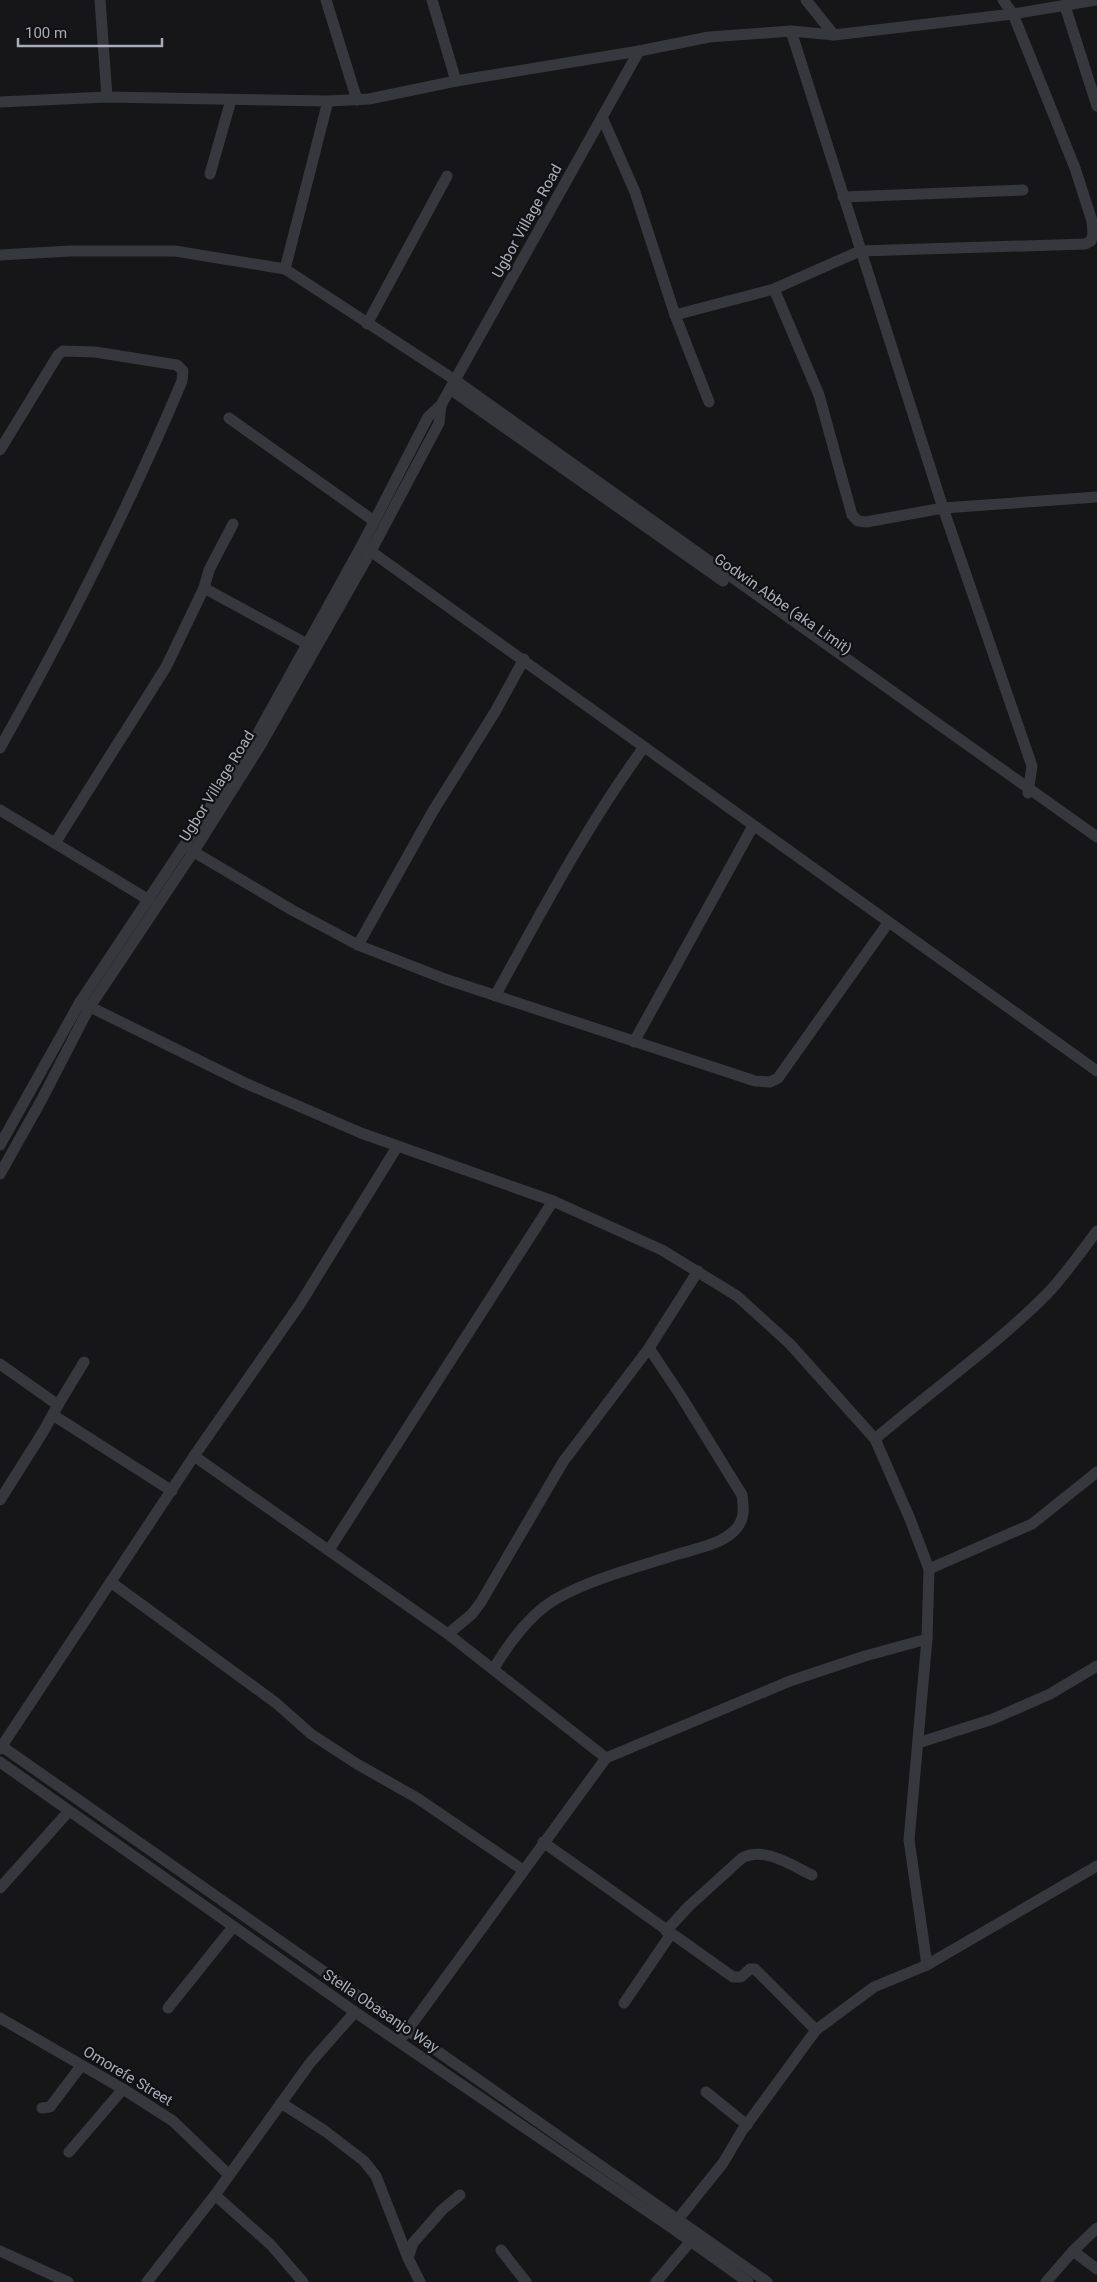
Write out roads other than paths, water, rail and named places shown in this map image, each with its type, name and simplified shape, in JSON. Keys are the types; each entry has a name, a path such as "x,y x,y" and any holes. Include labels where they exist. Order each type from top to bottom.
{"street":[{"path":"100,0 107,97"},
{"path":"326,0 357,100"},
{"path":"432,0 456,81"},
{"path":"806,0 834,35"},
{"path":"675,315 774,289 860,251 1085,244 1091,241 1093,234 1092,221 1075,168 1013,14 1003,0"},
{"path":"0,102 107,97 230,100 357,100 709,37 791,31 834,35 1013,14 1096,0"},
{"path":"1071,3 1097,106"},
{"path":"791,31 943,508 1032,766 1029,792"},
{"name":"Ugbor Village Road","path":"0,1174 42,1100 85,1005 149,900 190,849 253,742 307,644 367,548 374,521 428,417 441,405 639,51"},
{"path":"210,174 230,100"},
{"path":"0,254 70,251 175,252 285,269 328,101"},
{"path":"602,117 635,192 675,315 709,402"},
{"path":"367,324 446,176"},
{"path":"843,197 1023,190"},
{"name":"Godwin Abbe (aka Limit)","path":"285,269 367,324 1029,792 1097,837"},
{"path":"774,289 819,394 852,515 858,520 866,522 943,508 1097,497"},
{"path":"0,450 58,355 63,350 95,352 177,365 183,371 182,382 151,454 52,656 0,748"},
{"name":"Ugbor Village Road","path":"0,1145 4,1129 85,1005 260,746 367,548 439,423 441,405"},
{"path":"229,418 374,521"},
{"path":"55,843 166,667 204,588 209,570 233,524"},
{"path":"367,548 1097,1071"},
{"path":"204,588 307,644"},
{"path":"358,945 433,811 495,712 524,659"},
{"path":"495,996 559,880 618,782 644,747"},
{"name":"Godwin Abbe (aka Limit)","path":"1029,792 1097,846"},
{"path":"0,810 149,900"},
{"path":"634,1042 753,826"},
{"path":"190,849 292,910 358,945 445,979 756,1081 770,1082 778,1078 888,923"},
{"path":"85,1005 245,1083 397,1147 553,1202 662,1250 737,1296 790,1344 875,1440 910,1519 929,1569 927,1639 909,1840 927,1965"},
{"path":"397,1147 300,1304 194,1456 112,1583 1,1747 407,2030 675,2223 767,2282"},
{"path":"329,1550 553,1202"},
{"path":"875,1440 909,1410 969,1364 1048,1293 1097,1231"},
{"path":"448,1634 472,1614 563,1462 649,1348 698,1271"},
{"path":"494,1668 506,1648 524,1627 539,1611 553,1601 579,1587 612,1575 723,1540 740,1524 744,1507 742,1495 649,1348"},
{"path":"0,1500 84,1362"},
{"path":"0,1364 56,1410 172,1491"},
{"path":"194,1456 448,1634 494,1668 606,1758"},
{"path":"929,1569 1032,1524 1097,1472"},
{"path":"112,1583 276,1703 311,1734 357,1764 417,1798 523,1870"},
{"path":"399,2041 606,1758 790,1681 865,1656 927,1639"},
{"path":"918,1743 992,1719 1050,1694 1097,1666"},
{"name":"Stella Obasanjo Way","path":"0,1762 355,2012 675,2223 690,2242 748,2282"},
{"path":"0,1888 69,1811"},
{"path":"543,1842 733,1977 741,1977 750,1969 755,1969 816,2030"},
{"path":"624,2003 669,1932 689,1906 742,1858 750,1854 764,1853 812,1875"},
{"path":"675,2223 723,2163 747,2124 816,2030 874,1987 927,1965 1097,1866"},
{"path":"168,2008 234,1927"},
{"path":"147,2282 159,2264 215,2195 310,2063 355,2012"},
{"name":"Omorefe Street","path":"0,2018 123,2089 173,2121 229,2175"},
{"path":"42,2108 50,2107 81,2066"},
{"path":"70,2152 123,2089"},
{"path":"706,2092 747,2124"},
{"path":"281,2103 325,2131 364,2161 376,2176 408,2258 420,2282"},
{"path":"215,2195 271,2245 303,2282"},
{"path":"408,2258 413,2243 442,2210 460,2195"},
{"path":"1046,2282 1073,2251 1097,2228"},
{"path":"656,2282 690,2242"},
{"path":"500,2250 526,2282"},
{"path":"0,2251 68,2282"},
{"path":"1073,2251 1097,2269"}]}
